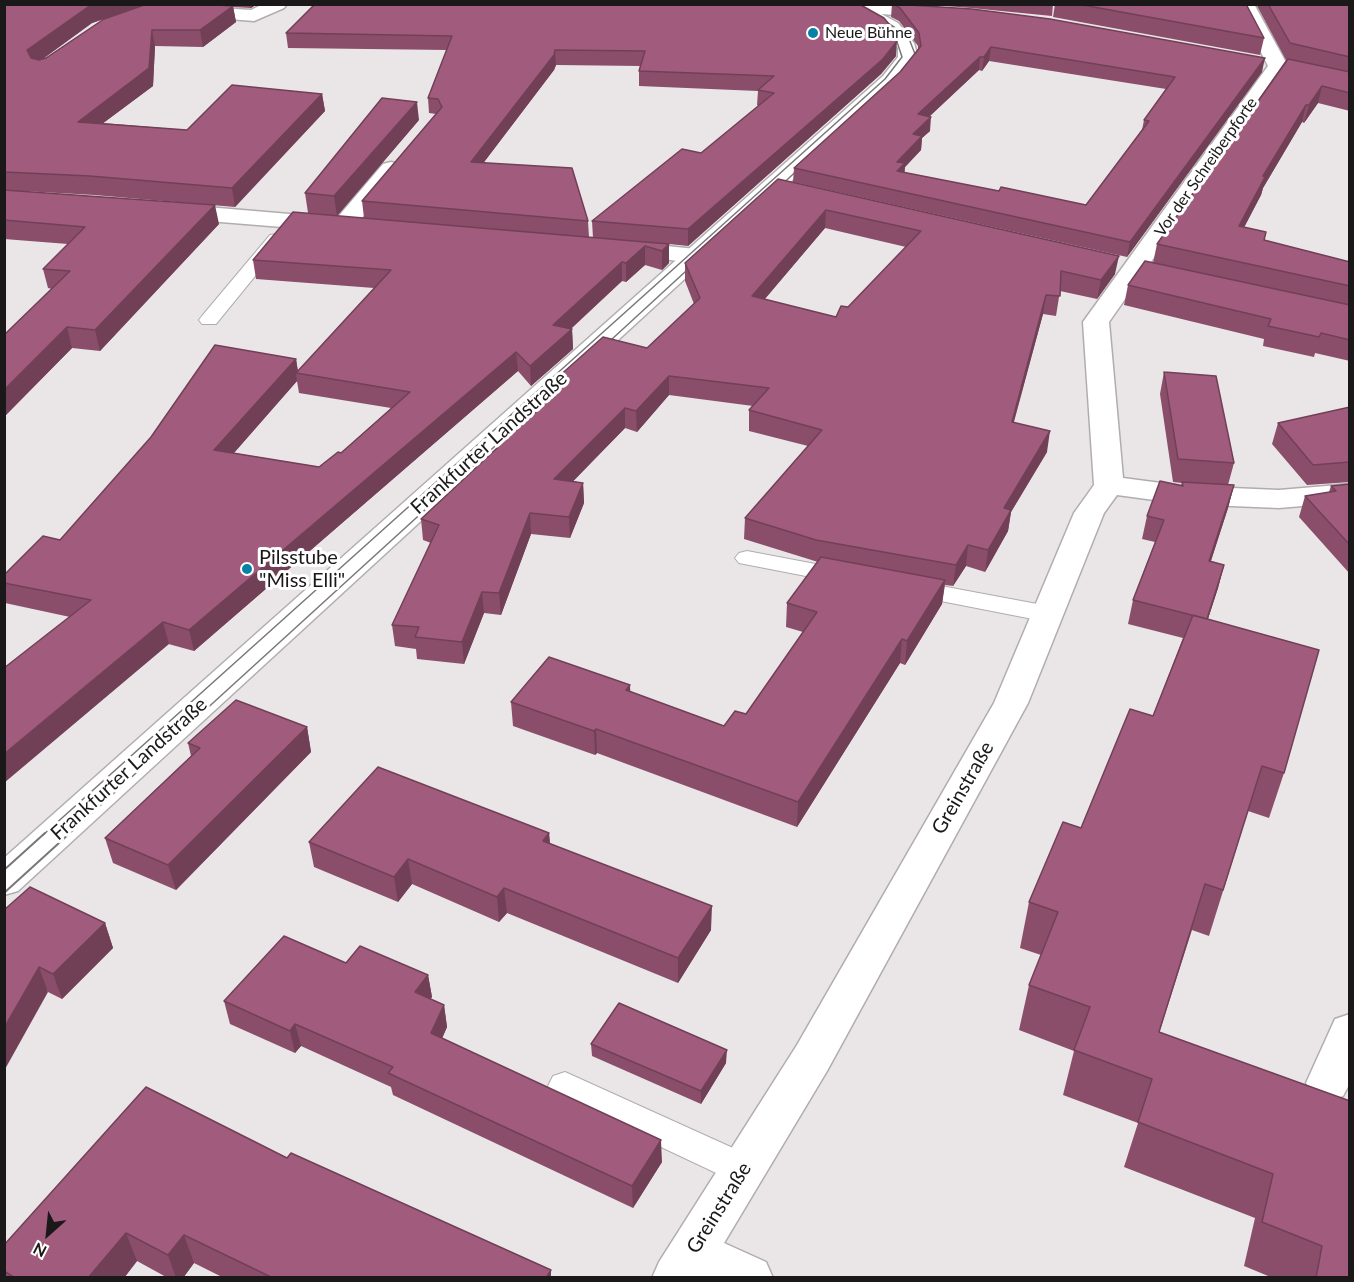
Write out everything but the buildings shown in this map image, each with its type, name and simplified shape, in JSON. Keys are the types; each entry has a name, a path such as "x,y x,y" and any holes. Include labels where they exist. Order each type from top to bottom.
{"street":[{"path":"176,10 254,16 278,4"},
{"path":"1245,4 1288,68"},
{"path":"843,6 952,14"},
{"name":"Frankfurter Landstraße","path":"4,881 890,80 908,58 907,48 891,27 843,6"},
{"path":"1254,62 1288,68"},
{"name":"Vor der Schreiberpforte","path":"1109,485 1096,322 1288,68"},
{"path":"344,225 405,153"},
{"path":"772,187 802,194"},
{"path":"152,209 368,227"},
{"path":"601,247 696,256"},
{"path":"1109,485 1184,495 1279,499 1350,493"},
{"name":"Greinstraße","path":"684,1265 812,1058 1011,703 1089,513 1109,485"},
{"path":"1328,1083 1350,1031"},
{"path":"684,1265 749,1278"}],"lane":[{"path":"209,320 292,221"},
{"path":"747,558 1048,614"},
{"path":"566,1086 743,1169"}],"tram line":[{"path":"858,4 908,36 915,54 908,67"},
{"path":"43,835 885,79 902,57 896,39 884,28"},
{"path":"774,192 805,163"},
{"path":"599,351 698,260"},
{"path":"68,835 561,386"},
{"path":"4,870 45,833"},
{"path":"4,893 70,833"}],"place":[{"name":"Neue Bühne","path":"813,33"},
{"name":"Pilsstube \"Miss Elli\"","path":"247,569"}]}
